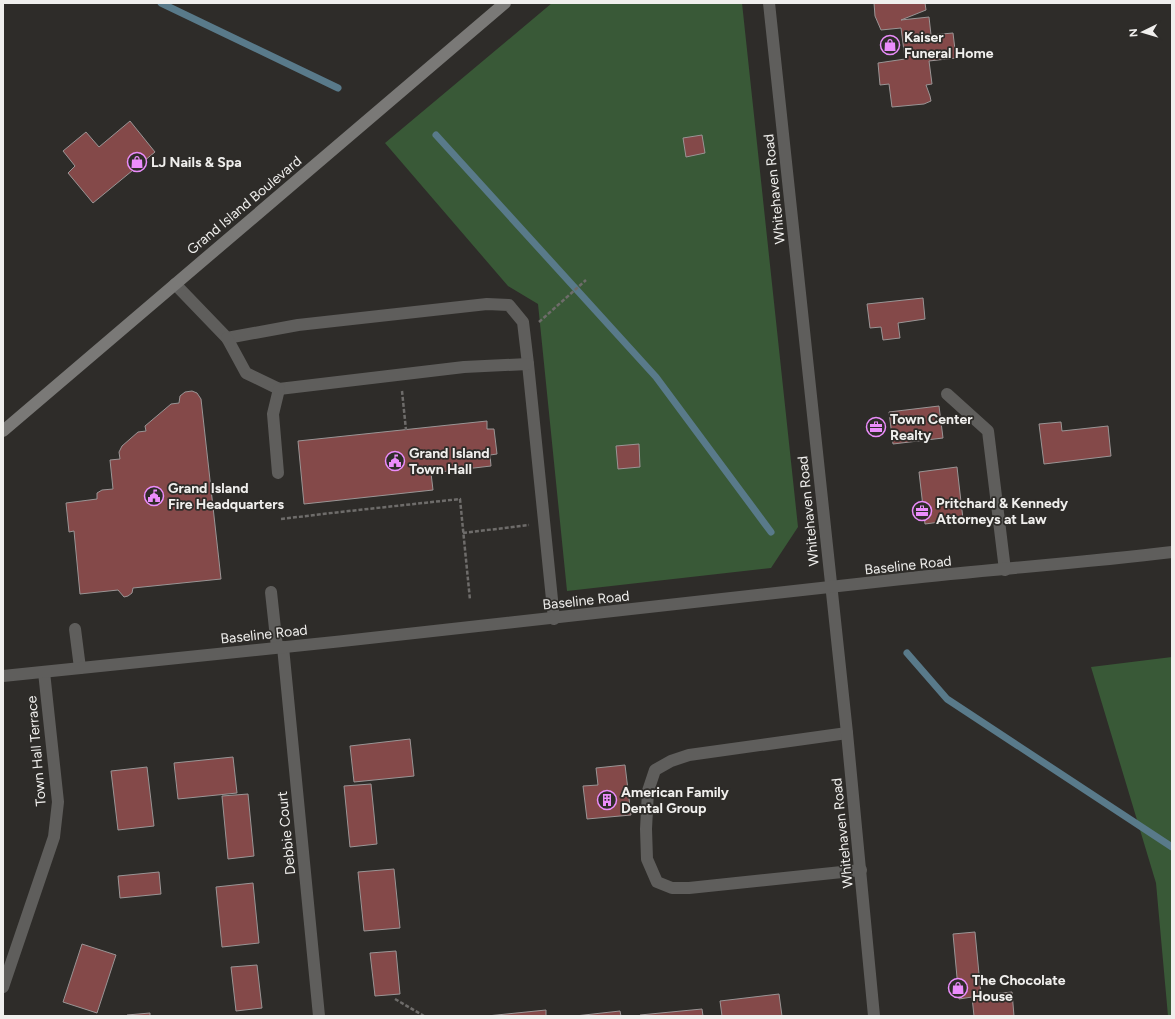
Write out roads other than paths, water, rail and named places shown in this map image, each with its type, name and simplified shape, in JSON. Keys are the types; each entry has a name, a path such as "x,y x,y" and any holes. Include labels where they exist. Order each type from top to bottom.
{"main road":[{"name":"Grand Island Boulevard","path":"3,430 505,3"}],"street":[{"name":"Whitehaven Road","path":"769,3 847,733 874,1016"},
{"path":"175,284 227,338 246,373 279,389 464,367 528,364"},
{"path":"227,338 298,325 487,304 508,305 523,322 554,619"},
{"path":"278,473 273,414 279,389"},
{"path":"947,394 988,431 1005,570"},
{"name":"Baseline Road","path":"3,676 554,619 903,579 1005,570 1172,552"},
{"name":"Debbie Court","path":"271,592 280,647 319,1016"},
{"path":"75,629 80,668"},
{"name":"Town Hall Terrace","path":"3,987 54,837 58,802 44,672"},
{"path":"847,733 689,755 671,761 655,770 648,791 646,829 647,859 658,882 672,888 689,888 861,870"}],"waterway":[{"path":"161,3 338,88"},
{"path":"436,135 656,377 771,532"},
{"path":"907,653 947,699 1172,847"}],"place":[{"name":"Kaiser Funeral Home","path":"890,45"},
{"name":"LJ Nails & Spa","path":"137,162"},
{"name":"Town Center Realty","path":"876,427"},
{"name":"Grand Island Town Hall","path":"395,461"},
{"name":"Grand Island Fire Headquarters","path":"154,496"},
{"name":"Pritchard & Kennedy Attorneys at Law","path":"922,511"},
{"name":"American Family Dental Group","path":"607,800"},
{"name":"The Chocolate House","path":"958,988"}]}
